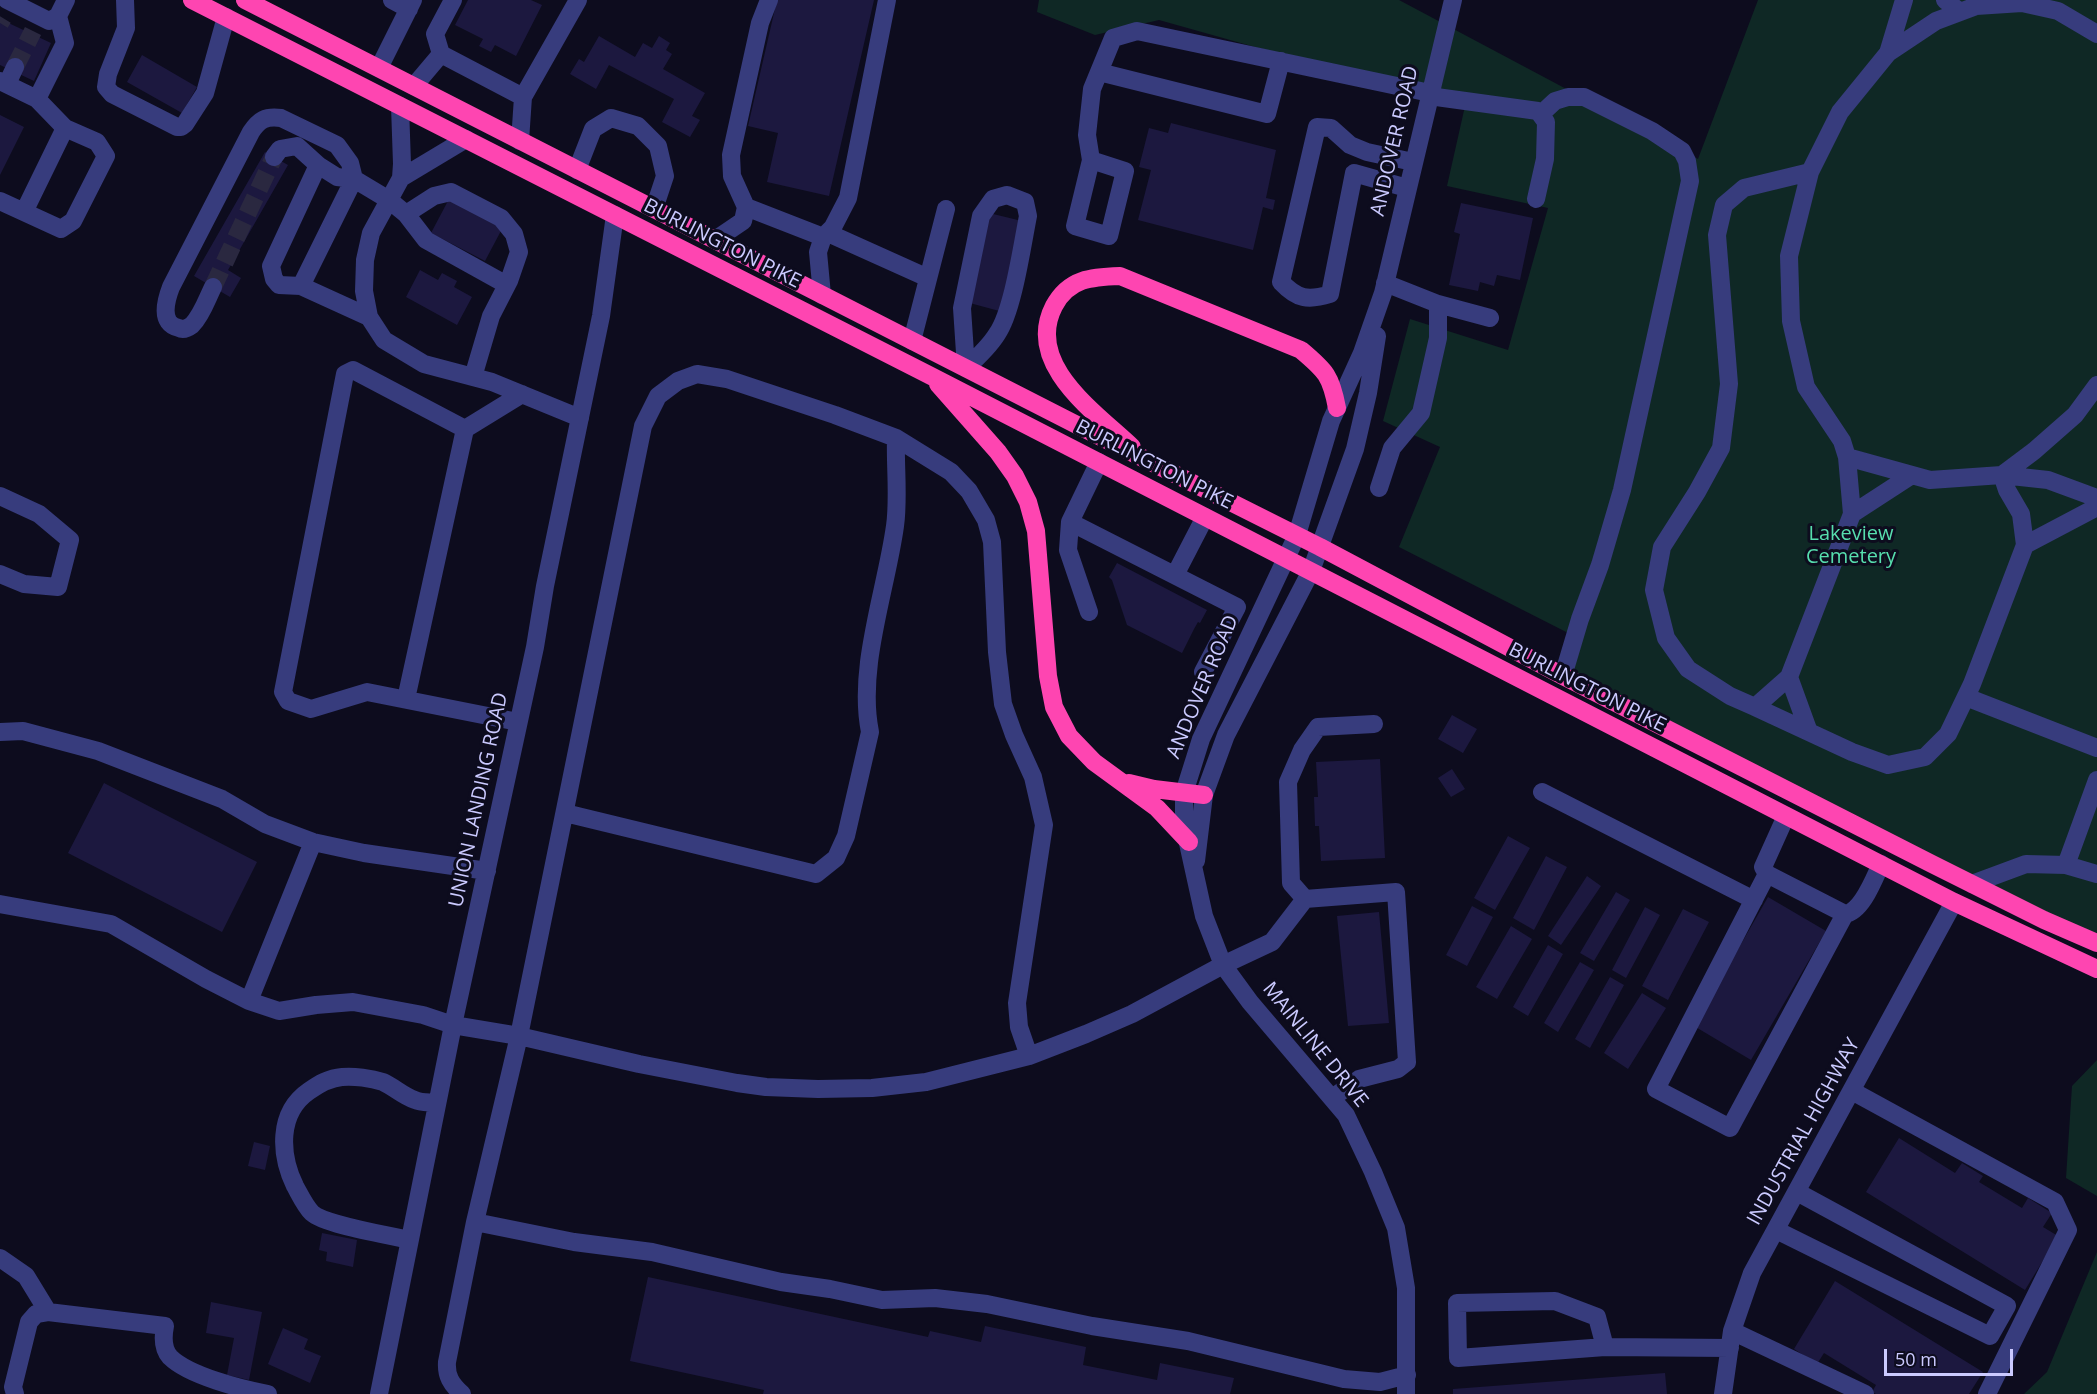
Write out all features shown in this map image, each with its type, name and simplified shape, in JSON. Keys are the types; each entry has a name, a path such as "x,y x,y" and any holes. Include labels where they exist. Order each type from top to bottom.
{"highway":[{"name":"BURLINGTON PIKE","path":"192,0 1099,462 1954,902 2097,969"},
{"name":"BURLINGTON PIKE","path":"245,0 1297,535 1563,676 1972,884 2044,920 2097,943"},
{"path":"1146,460 1072,390 1054,366 1046,336 1050,315 1061,293 1089,278 1120,276 1301,350 1324,369 1333,386 1337,408"},
{"path":"931,376 998,452 1015,476 1028,502 1036,531 1048,676 1054,707 1069,736 1094,762 1157,808 1189,842"},
{"path":"1116,779 1154,789 1204,795"}],"street":[{"path":"125,0 126,28 108,74 106,87 112,94 177,127 185,124 205,93 226,17"},
{"path":"379,68 412,3 392,0"},
{"path":"453,0 435,34 441,54 523,96"},
{"path":"520,141 523,96 578,0"},
{"path":"715,240 743,221 746,207 732,176 731,155 760,23 769,0"},
{"path":"822,295 818,252 825,235 833,227 848,198 887,0"},
{"name":"ANDOVER ROAD","path":"1195,869 1202,827 1204,795 1226,735 1311,571 1355,449 1368,393 1384,288 1453,0"},
{"path":"1888,53 1904,0"},
{"path":"1945,0 1960,12"},
{"path":"1755,707 1788,677 1852,514 1842,441 1806,387 1791,321 1789,256 1810,172 1840,112 1888,53 1936,21 1976,6 2022,3 2058,11 2097,34"},
{"path":"7,6 49,16 64,44 37,99"},
{"path":"1091,160 1087,135 1092,89 1113,38 1137,31 1430,95 1538,111 1546,122 1545,159 1536,199"},
{"path":"414,86 441,54"},
{"path":"1099,72 1267,114 1281,61"},
{"path":"0,201 61,229 73,220 106,156 97,142 65,128 37,99 7,77"},
{"path":"1541,114 1555,101 1568,97 1584,98 1652,131 1682,151 1687,160 1690,180 1622,490 1563,676"},
{"path":"400,106 401,178 371,233 365,260 364,291 369,317 384,340 424,364 492,382 580,418"},
{"path":"213,287 192,325 185,329 176,328 169,323 165,314 166,301 171,287 251,132 261,119 271,117 281,118 337,145 350,163 354,179 301,286"},
{"path":"577,170 593,129 611,118 638,126 658,146 665,176 654,209"},
{"path":"1407,188 1354,173 1330,294 1314,299 1292,294 1281,282 1317,127 1331,128 1350,145 1367,152 1413,162"},
{"path":"24,212 65,128"},
{"path":"401,178 466,139"},
{"path":"274,157 280,149 297,146 318,165 337,177 354,179 389,200 406,214 426,240 507,285"},
{"path":"318,165 271,266 274,279 279,285 301,286 369,317"},
{"path":"1810,172 1744,188 1724,205 1717,235 1729,384 1721,448 1697,492 1662,547 1654,590 1666,638 1688,669 1730,696 1852,752 1888,765 1925,757 1948,734 1966,697 2025,545 2021,514 2007,490 2002,475"},
{"path":"406,214 434,196 451,192 501,218 514,234 519,252 507,285 491,316 473,377"},
{"path":"1006,195 1025,202 1028,216 1006,315 998,333 980,356 966,368 962,308 981,216 993,199 1006,195"},
{"path":"746,207 825,235 928,278"},
{"path":"912,341 946,209"},
{"name":"UNION LANDING ROAD","path":"378,1394 453,1024 535,647 545,586 601,316 615,215"},
{"path":"1384,288 1490,318"},
{"name":"ANDOVER ROAD","path":"1195,869 1184,825 1184,793 1201,739 1297,535 1331,421 1362,353 1384,288"},
{"path":"1379,488 1392,448 1421,413 1438,338 1438,304"},
{"path":"465,429 353,370 345,374 284,692 288,701 311,709 367,692 518,722"},
{"path":"462,1394 453,1386 446,1374 447,1362 475,1222 519,1036 643,426 658,396 678,381 697,374 727,379 896,438 951,472 969,491 986,520 992,542 1003,704 1033,777 1044,825 1017,1003 1019,1027 1029,1056"},
{"path":"2002,475 2034,451 2074,415 2097,385"},
{"path":"406,699 465,429 522,394"},
{"path":"565,813 816,874 836,858 846,836 870,732 866,682 895,525 896,438"},
{"path":"1846,458 1930,480 2002,475 2048,480 2097,498"},
{"path":"1089,612 1068,550 1070,522 1099,462"},
{"path":"1852,514 1912,475"},
{"path":"0,496 39,514 69,540 58,587 24,584 0,574"},
{"path":"2025,545 2097,507"},
{"path":"1175,575 1205,517"},
{"path":"1070,522 1237,607 1203,672"},
{"path":"1788,677 1809,732"},
{"path":"1966,697 2097,748"},
{"path":"1305,899 1291,883 1288,782 1302,750 1318,728 1374,724"},
{"path":"0,732 23,731 98,751 222,800 265,824 314,842 364,854 487,871"},
{"path":"2066,865 2097,780"},
{"path":"1542,792 1754,900"},
{"path":"1786,816 1763,867 1767,874 1845,914 1857,908 1881,864"},
{"path":"249,1001 314,842"},
{"path":"1972,884 2026,864 2066,865 2097,874"},
{"name":"MAINLINE DRIVE","path":"1195,869 1204,916 1223,965 1250,1002 1346,1115 1373,1172 1395,1228 1406,1288 1406,1394"},
{"path":"1767,874 1656,1089 1730,1128 1845,914"},
{"path":"0,904 111,924 206,979 249,1001 279,1011 353,1002 737,1083 766,1087 818,1089 872,1088 926,1082 1029,1056 1132,1014 1223,965 1272,942 1305,899 1396,892 1407,1062 1398,1069 1359,1078 1332,1098"},
{"name":"INDUSTRIAL HIGHWAY","path":"1723,1394 1731,1339 1752,1273 1954,902"},
{"path":"409,1240 337,1224 313,1214 289,1174 284,1131 290,1111 303,1095 321,1082 342,1077 383,1082 416,1101 437,1102"},
{"path":"1852,1091 2055,1202 2068,1230 1987,1394"},
{"path":"1776,1230 1990,1336 2007,1306 1797,1192"},
{"path":"475,1222 574,1242 652,1252 781,1282 882,1300 935,1298 987,1304 1092,1326 1188,1341 1344,1379 1380,1382 1407,1375"},
{"path":"0,1258 26,1276 48,1312"},
{"path":"1605,1347 1597,1317 1555,1301 1456,1303 1458,1358 1731,1339 1865,1394"},
{"path":"9,1388 29,1323 36,1314 48,1312 165,1326 162,1340 169,1356 191,1370 217,1381 268,1394"}],"green space":[{"name":"Lakeview Cemetery","path":"1039,0 1399,0 1698,159 1758,0 2097,0 2097,943 1563,676 1574,636 1399,547 1440,447 1383,421 1410,319 1508,350 1548,208 1447,186 1465,106 1159,20 1095,35 1037,12"},
{"path":"2097,1060 2097,1196 2066,1178 2072,1086"},
{"path":"2097,1252 2097,1394 2024,1394 2047,1372"}],"building":[{"path":"468,0 531,0 542,5 516,56 495,45 491,52 479,46 483,39 455,25"},
{"path":"777,0 874,0 829,196 767,182 778,133 748,126"},
{"path":"0,19 51,43 34,81 0,65"},
{"path":"599,36 635,57 643,43 652,48 659,36 670,43 666,50 672,54 663,69 705,93 692,116 700,120 690,137 662,122 674,99 609,65 596,89 570,74 579,59 584,62"},
{"path":"142,55 197,87 182,113 127,82"},
{"path":"0,115 24,127 0,175"},
{"path":"1171,123 1276,150 1266,198 1275,200 1273,210 1263,207 1253,250 1138,220 1151,170 1139,167 1149,128 1168,133"},
{"path":"265,152 288,165 228,270 241,278 230,297 194,276"},
{"path":"449,199 503,227 485,261 431,233"},
{"path":"1461,203 1533,218 1520,280 1497,275 1494,286 1480,282 1478,291 1449,285 1460,234 1454,232"},
{"path":"989,213 1026,222 1003,312 966,302"},
{"path":"420,270 438,280 442,273 457,281 454,287 472,297 457,325 406,297"},
{"path":"1117,563 1207,610 1182,653 1127,625 1109,577"},
{"path":"1452,715 1477,729 1463,753 1438,739"},
{"path":"1380,759 1385,858 1321,861 1319,826 1315,826 1314,797 1318,797 1316,762"},
{"path":"1452,769 1465,789 1451,797 1438,778"},
{"path":"104,783 257,862 222,932 68,853"},
{"path":"1508,836 1530,848 1495,910 1474,898"},
{"path":"1546,856 1567,867 1534,930 1513,918"},
{"path":"1587,876 1601,886 1561,945 1548,936"},
{"path":"1616,892 1630,900 1594,961 1580,953"},
{"path":"1768,897 1826,931 1751,1060 1694,1026"},
{"path":"1472,906 1493,917 1467,966 1446,955"},
{"path":"1645,907 1660,915 1626,978 1612,970"},
{"path":"1683,909 1709,922 1668,1000 1642,986"},
{"path":"1379,912 1389,1023 1348,1026 1337,916"},
{"path":"1511,926 1532,939 1497,999 1476,987"},
{"path":"1548,945 1563,954 1528,1016 1513,1007"},
{"path":"1580,962 1594,970 1558,1032 1544,1023"},
{"path":"1610,977 1624,985 1590,1048 1575,1039"},
{"path":"1642,993 1666,1008 1628,1069 1604,1053"},
{"path":"1899,1138 1955,1173 1962,1163 1983,1176 1979,1182 2022,1208 2028,1198 2052,1213 2043,1227 2058,1236 2025,1290 1866,1192"},
{"path":"254,1142 270,1146 265,1170 248,1166"},
{"path":"322,1233 357,1240 353,1267 326,1261 327,1252 319,1250"},
{"path":"648,1277 928,1337 930,1331 981,1342 985,1326 1086,1347 1083,1365 1157,1380 1160,1363 1234,1378 1230,1394 763,1394 764,1390 630,1361"},
{"path":"1835,1281 1983,1372 1969,1394 1876,1394 1872,1392 1876,1385 1824,1353 1817,1364 1794,1349"},
{"path":"211,1302 262,1312 249,1380 227,1375 234,1338 206,1333"},
{"path":"283,1328 308,1339 304,1349 321,1356 310,1383 268,1364"},
{"path":"1665,1373 1667,1394 1453,1394 1453,1389"}],"tunnel":[{"path":"0,23 3,18"},
{"path":"15,67 33,31"},
{"path":"213,287 274,157"}]}
